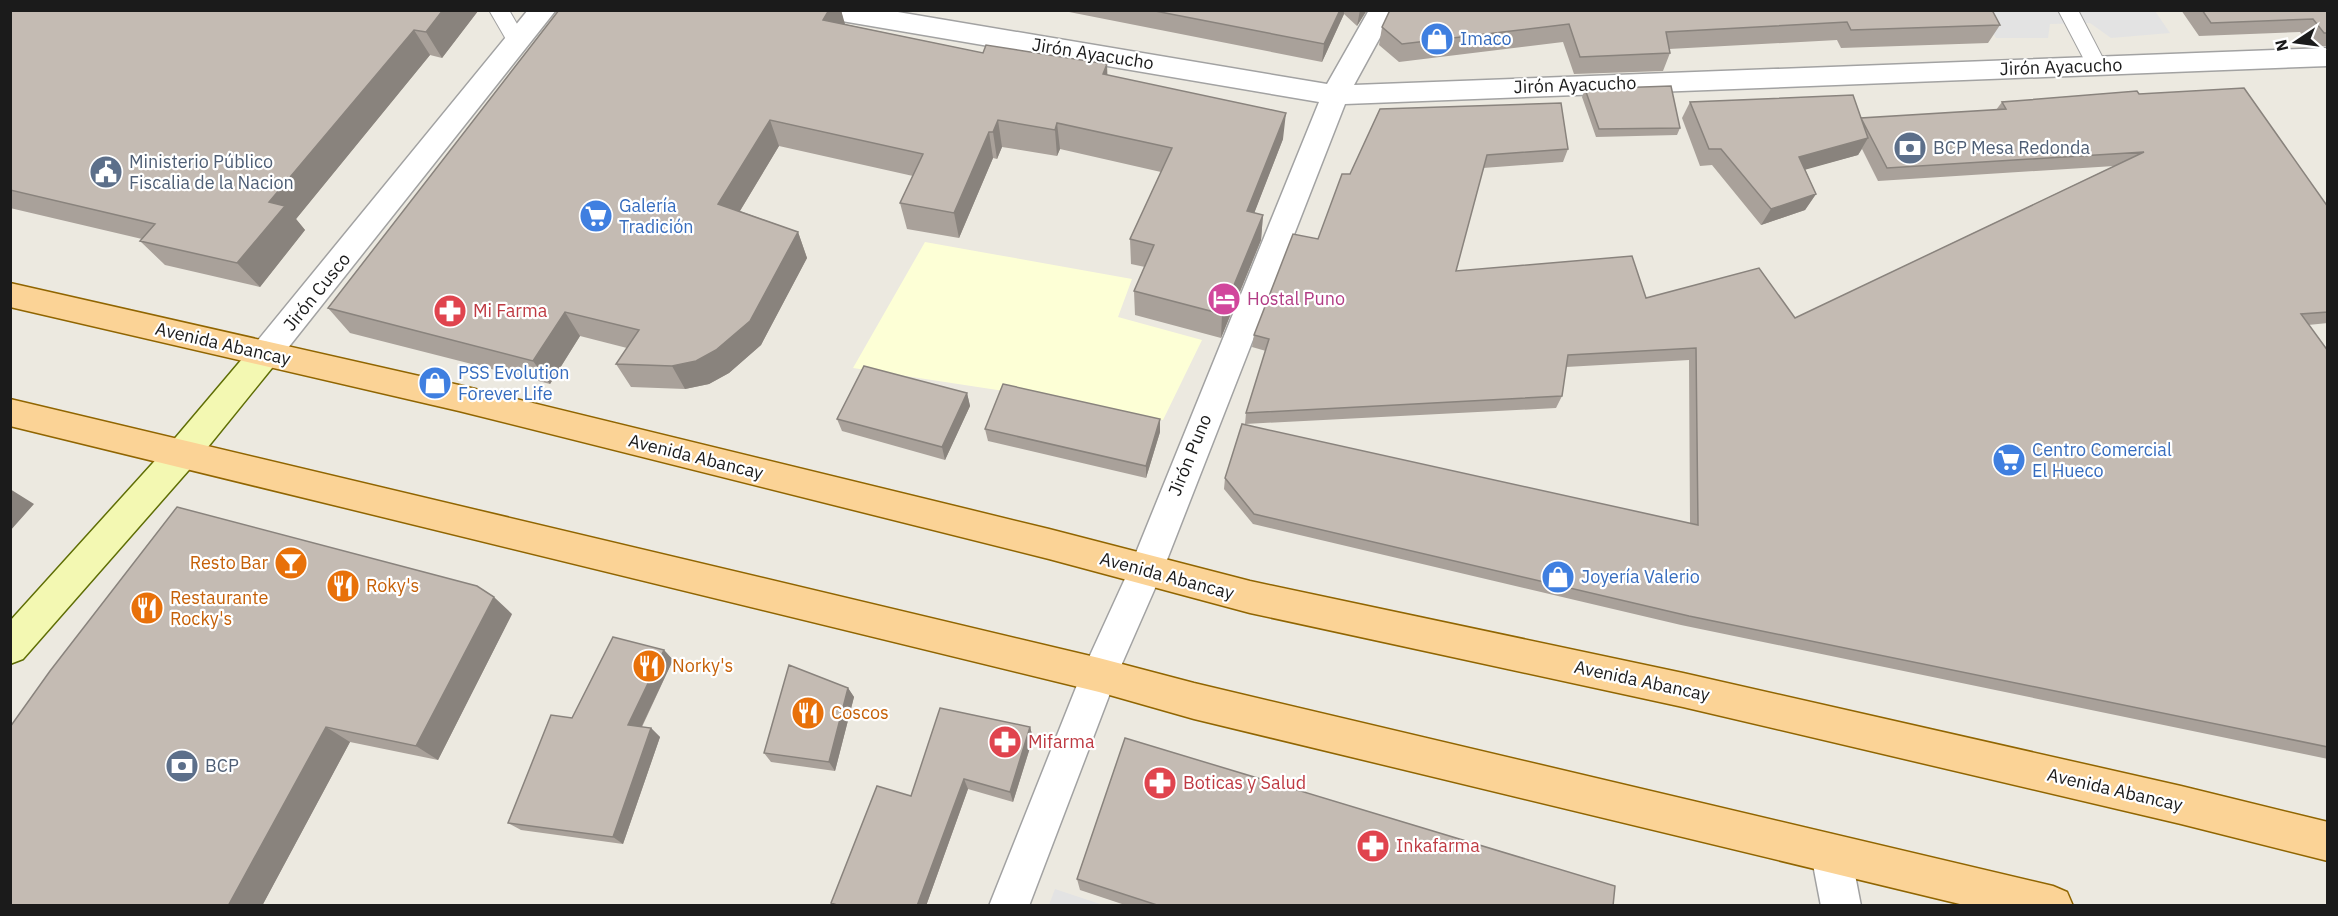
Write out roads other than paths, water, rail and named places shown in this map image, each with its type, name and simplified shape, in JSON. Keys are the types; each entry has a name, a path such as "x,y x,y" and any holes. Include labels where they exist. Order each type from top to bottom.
{"main road":[{"name":"Avenida Abancay","path":"10,295 459,398 1250,597 1683,690 2181,805 2328,842"},
{"path":"10,412 1099,675 1218,706 2053,906"}],"street":[{"name":"Jirón Cusco","path":"10,647 183,453 543,10"},
{"name":"Jirón Ayacucho","path":"830,10 908,17 1335,94 2328,57"},
{"name":"Jirón Puno","path":"1009,906 1099,675 1146,570 1335,94 1382,10"},
{"path":"1831,854 1841,906"}],"lane":[{"path":"499,10 518,43"},
{"path":"2068,10 2097,66"}],"place":[{"name":"Imaco","path":"1437,39"},
{"name":"BCP Mesa Redonda","path":"1910,148"},
{"name":"Ministerio Público Fiscalia de la Nacion","path":"106,172"},
{"name":"Galería Tradición","path":"596,216"},
{"name":"Hostal Puno","path":"1224,299"},
{"name":"Mi Farma","path":"450,311"},
{"name":"PSS Evolution Forever Life","path":"435,383"},
{"name":"Centro Comercial El Hueco","path":"2009,460"},
{"name":"Resto Bar","path":"291,563"},
{"name":"Joyería Valerio","path":"1558,577"},
{"name":"Roky's","path":"343,586"},
{"name":"Restaurante Rocky's","path":"147,608"},
{"name":"Norky's","path":"649,666"},
{"name":"Coscos","path":"808,713"},
{"name":"Mifarma","path":"1005,742"},
{"name":"BCP","path":"182,766"},
{"name":"Boticas y Salud","path":"1160,783"},
{"name":"Inkafarma","path":"1373,846"}]}
